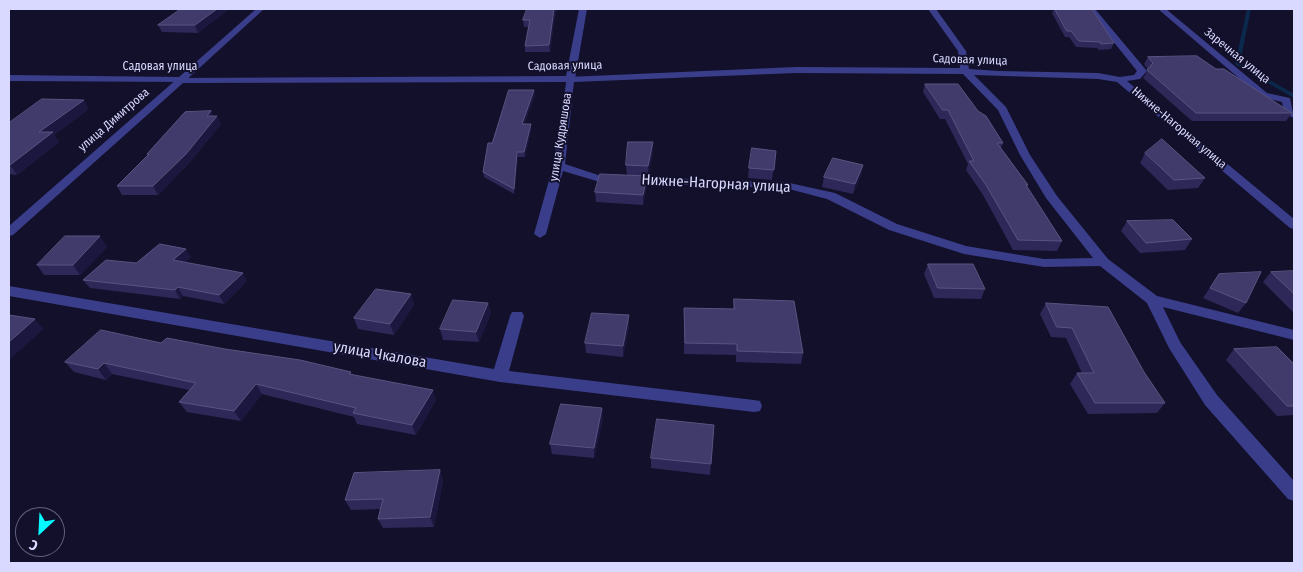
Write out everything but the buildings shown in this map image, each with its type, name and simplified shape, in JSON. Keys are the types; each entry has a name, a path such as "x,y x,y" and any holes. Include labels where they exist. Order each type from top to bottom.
{"street":[{"name":"улица Димитрова","path":"9,232 260,9"},
{"name":"улица Кудряшова","path":"540,234 559,166 570,79 583,9"},
{"path":"932,9 962,51 964,71 1002,109 1025,154 1052,198 1102,262 1153,300 1192,308 1294,335"},
{"name":"Нижне-Нагорная улица","path":"1091,9 1142,71 1137,77 1120,80"},
{"name":"Заречная улица","path":"1162,9 1264,95 1287,100 1288,110 1294,115"},
{"name":"Садовая улица","path":"9,78 181,80 570,79 796,70 964,71 999,74 1098,76 1120,80"},
{"name":"Нижне-Нагорная улица","path":"1120,80 1294,226"},
{"name":"Нижне-Нагорная улица","path":"559,166 600,179 785,185 831,196 893,227 964,250 1044,263 1102,262"},
{"name":"улица Чкалова","path":"9,291 500,376 754,406"},
{"path":"1153,300 1174,344 1211,400 1294,493"},
{"path":"500,376 517,316"}],"waterway":[{"path":"1249,9 1237,64 1294,96"}]}
